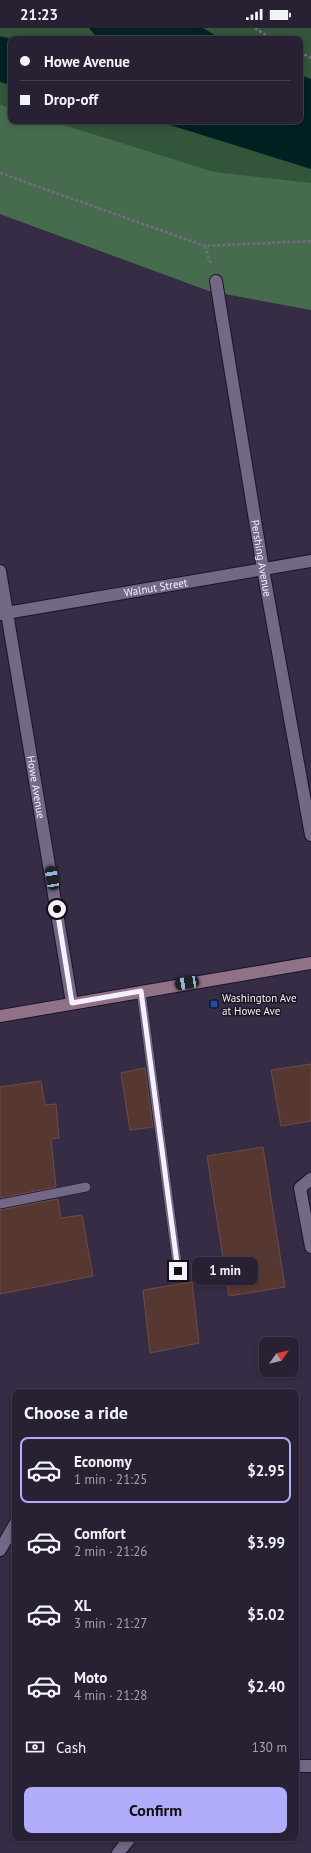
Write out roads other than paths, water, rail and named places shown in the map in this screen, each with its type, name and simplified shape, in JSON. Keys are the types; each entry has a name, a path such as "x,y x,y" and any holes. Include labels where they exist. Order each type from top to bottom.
{"main road":[{"path":"0,1016 311,963"}],"street":[{"name":"Pershing Avenue","path":"216,281 263,569 310,829"},
{"name":"Walnut Street","path":"4,614 311,561"},
{"name":"Howe Avenue","path":"0,571 4,614 72,1003"},
{"path":"311,1179 300,1188 311,1247"},
{"path":"0,1550 12,1529"},
{"path":"299,1766 311,1766"},
{"path":"118,1853 128,1841"}],"lane":[{"path":"141,991 178,1271"},
{"path":"0,1204 86,1187"}],"waterway":[{"path":"0,57 8,59"}],"place":[{"name":"Washington Ave at Howe Ave","path":"214,1004"}]}
